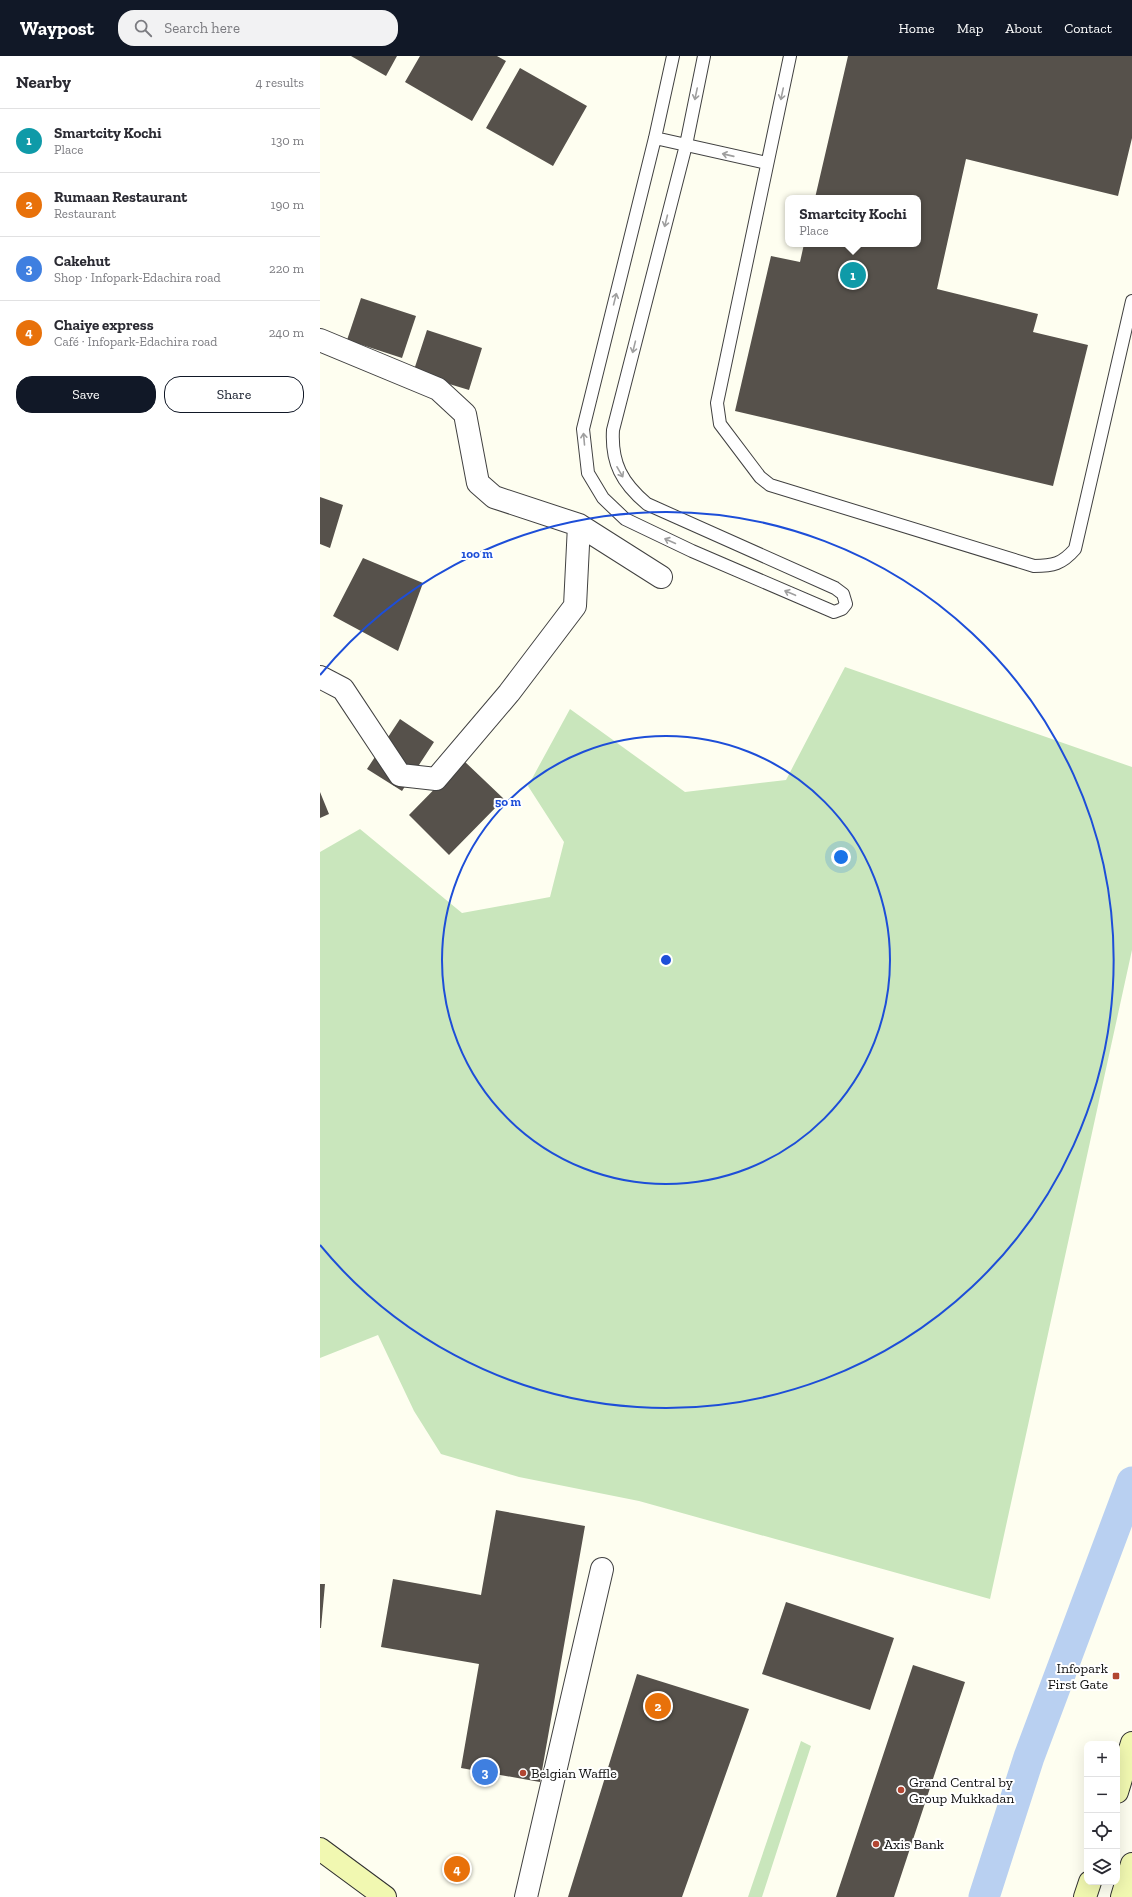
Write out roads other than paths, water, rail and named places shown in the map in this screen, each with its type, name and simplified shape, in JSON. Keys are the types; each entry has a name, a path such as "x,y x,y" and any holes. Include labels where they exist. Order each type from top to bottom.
{"main road":[{"path":"1120,1782 1132,1743"},
{"path":"320,1848 385,1897"},
{"path":"1122,1897 1132,1864"},
{"path":"1085,1897 1089,1885"}],"street":[{"path":"320,340 438,389 465,414 478,483 494,497 579,526 661,577"},
{"path":"320,678 343,689 400,775 436,778 509,693 575,606 579,526"},
{"path":"526,1897 602,1569"}],"lane":[{"path":"673,56 655,138 583,429 588,473 603,498 625,519 692,551 834,612 842,609 846,604 843,594 835,588 647,504 634,494 617,469 612,447 613,430 686,145 704,56"},
{"path":"790,56 766,163 717,403 720,424 760,477 770,485 1034,566 1051,566 1067,558 1075,549 1132,301"},
{"path":"655,138 766,163"}],"waterway":[{"path":"984,1897 1029,1757 1132,1482"}],"place":[{"name":"Smartcity Kochi","path":"853,275"},
{"name":"Infopark First Gate","path":"1116,1676"},
{"name":"Rumaan Restaurant","path":"658,1706"},
{"name":"Cakehut","path":"485,1772"},
{"name":"Belgian Waffle","path":"523,1773"},
{"name":"Grand Central by Group Mukkadan","path":"901,1790"},
{"name":"Axis Bank","path":"876,1844"},
{"name":"Chaiye express","path":"457,1869"}]}
